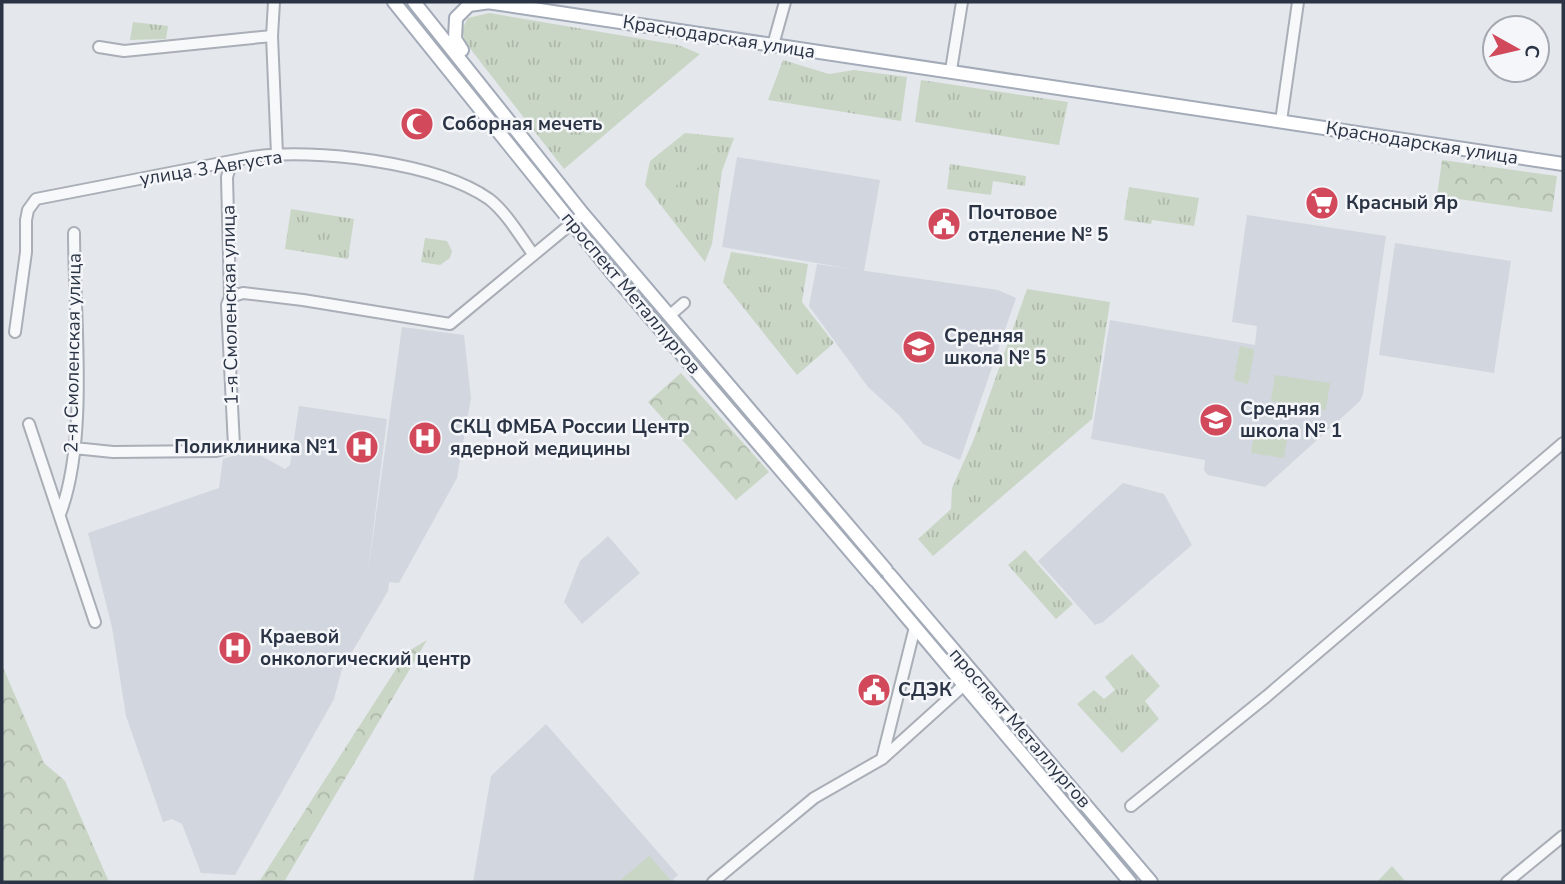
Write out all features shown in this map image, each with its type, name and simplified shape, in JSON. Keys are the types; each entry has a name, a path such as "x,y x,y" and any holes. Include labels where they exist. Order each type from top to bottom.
{"main road":[{"name":"проспект Металлургов","path":"394,2 571,223 1130,882"},
{"name":"проспект Металлургов","path":"414,2 482,83 583,214 1151,882"},
{"path":"482,83 455,39 453,27 462,9 489,2"},
{"name":"Краснодарская улица","path":"489,2 1563,164"},
{"path":"964,685 973,674"}],"street":[{"path":"274,2 272,36 277,154"},
{"path":"773,45 785,2"},
{"path":"951,71 962,2"},
{"path":"1281,121 1298,2"},
{"path":"99,47 124,51 272,36"},
{"name":"улица 3 Августа","path":"15,332 26,252 26,220 28,210 36,200 211,164 231,164 277,154 317,155 422,170 452,181 489,199 533,254"},
{"name":"1-я Смоленская улица","path":"74,448 113,452 216,451 234,446 228,354 230,296 227,177 231,164"},
{"path":"230,296 243,293 303,300 450,324 583,214"},
{"name":"2-я Смоленская улица","path":"60,514 68,492 74,448 77,352 74,233"},
{"path":"669,316 684,303"},
{"path":"29,424 95,622"},
{"path":"1131,806 1267,696 1563,443"},
{"path":"881,759 915,627"},
{"path":"713,882 814,798 881,759 964,685"},
{"path":"1507,882 1563,836"}],"shaded area":[{"path":"737,157 880,180 864,271 722,247"},
{"name":"Средняя школа № 1","path":"1247,215 1386,236 1360,401 1265,487 1208,475 1204,470 1205,460 1091,439 1110,320 1255,345 1257,326 1232,322"},
{"path":"1395,243 1511,261 1494,373 1379,355"},
{"name":"Средняя школа № 5","path":"817,264 998,290 1016,298 960,460 923,444 899,415 868,387 809,306"},
{"name":"Краевой онкологический центр","path":"402,327 464,335 471,398 457,478 399,583 389,582 388,591 342,669 334,699 235,875 201,873 182,824 172,819 163,822 126,716 112,627 88,533 219,488 223,459 251,450 285,469 290,465 299,406 387,419 367,580"},
{"path":"1123,483 1164,494 1192,545 1103,622 1095,625 1038,561"},
{"path":"608,536 640,573 582,624 564,602 580,561"},
{"path":"546,724 678,875 673,879 676,882 473,882 491,776"}],"green space":[{"path":"489,13 678,45 700,54 564,169 465,42 462,29 468,18"},
{"path":"133,22 168,26 166,39 130,40"},
{"path":"783,60 829,74 854,70 907,77 901,121 768,100"},
{"path":"921,80 1068,102 1059,145 915,122"},
{"path":"685,133 734,138 722,171 712,244 705,262 645,185 650,161"},
{"path":"694,145 698,145 708,155 707,160 674,187 663,175 664,172"},
{"path":"1442,160 1557,176 1552,212 1437,196"},
{"path":"950,164 1026,176 1025,186 993,181 991,195 947,189"},
{"path":"1129,187 1199,198 1194,226 1152,220 1151,224 1124,220"},
{"path":"291,209 354,219 348,259 285,249"},
{"path":"425,238 447,241 452,251 450,258 440,265 421,262"},
{"path":"731,252 808,264 802,302 834,343 797,375 723,282"},
{"path":"1027,289 1110,302 1092,419 933,556 918,539 951,509 952,488 974,439"},
{"path":"1240,346 1253,349 1254,352 1248,384 1234,380"},
{"path":"681,373 769,472 736,500 648,402"},
{"path":"1275,375 1330,383 1326,410 1271,401"},
{"path":"1254,434 1287,439 1284,458 1251,453"},
{"path":"1025,550 1073,604 1056,619 1008,565"},
{"path":"427,640 284,882 259,882 407,652"},
{"path":"1132,654 1160,686 1145,701 1159,719 1122,753 1077,704 1094,690 1104,699 1115,690 1105,677"},
{"path":"2,665 44,763 65,781 109,882 2,882"},
{"path":"649,856 672,882 618,882"},
{"path":"1392,866 1406,882 1377,882"}],"place":[{"name":"Соборная мечеть","path":"417,124"},
{"name":"Красный Яр","path":"1322,203"},
{"name":"Почтовое отделение № 5","path":"944,224"},
{"name":"Средняя школа № 5","path":"919,347"},
{"name":"Средняя школа № 1","path":"1216,420"},
{"name":"СКЦ ФМБА России Центр ядерной медицины","path":"425,438"},
{"name":"Поликлиника №1","path":"362,447"},
{"name":"Краевой онкологический центр","path":"235,648"},
{"name":"СДЭК","path":"874,690"}]}
